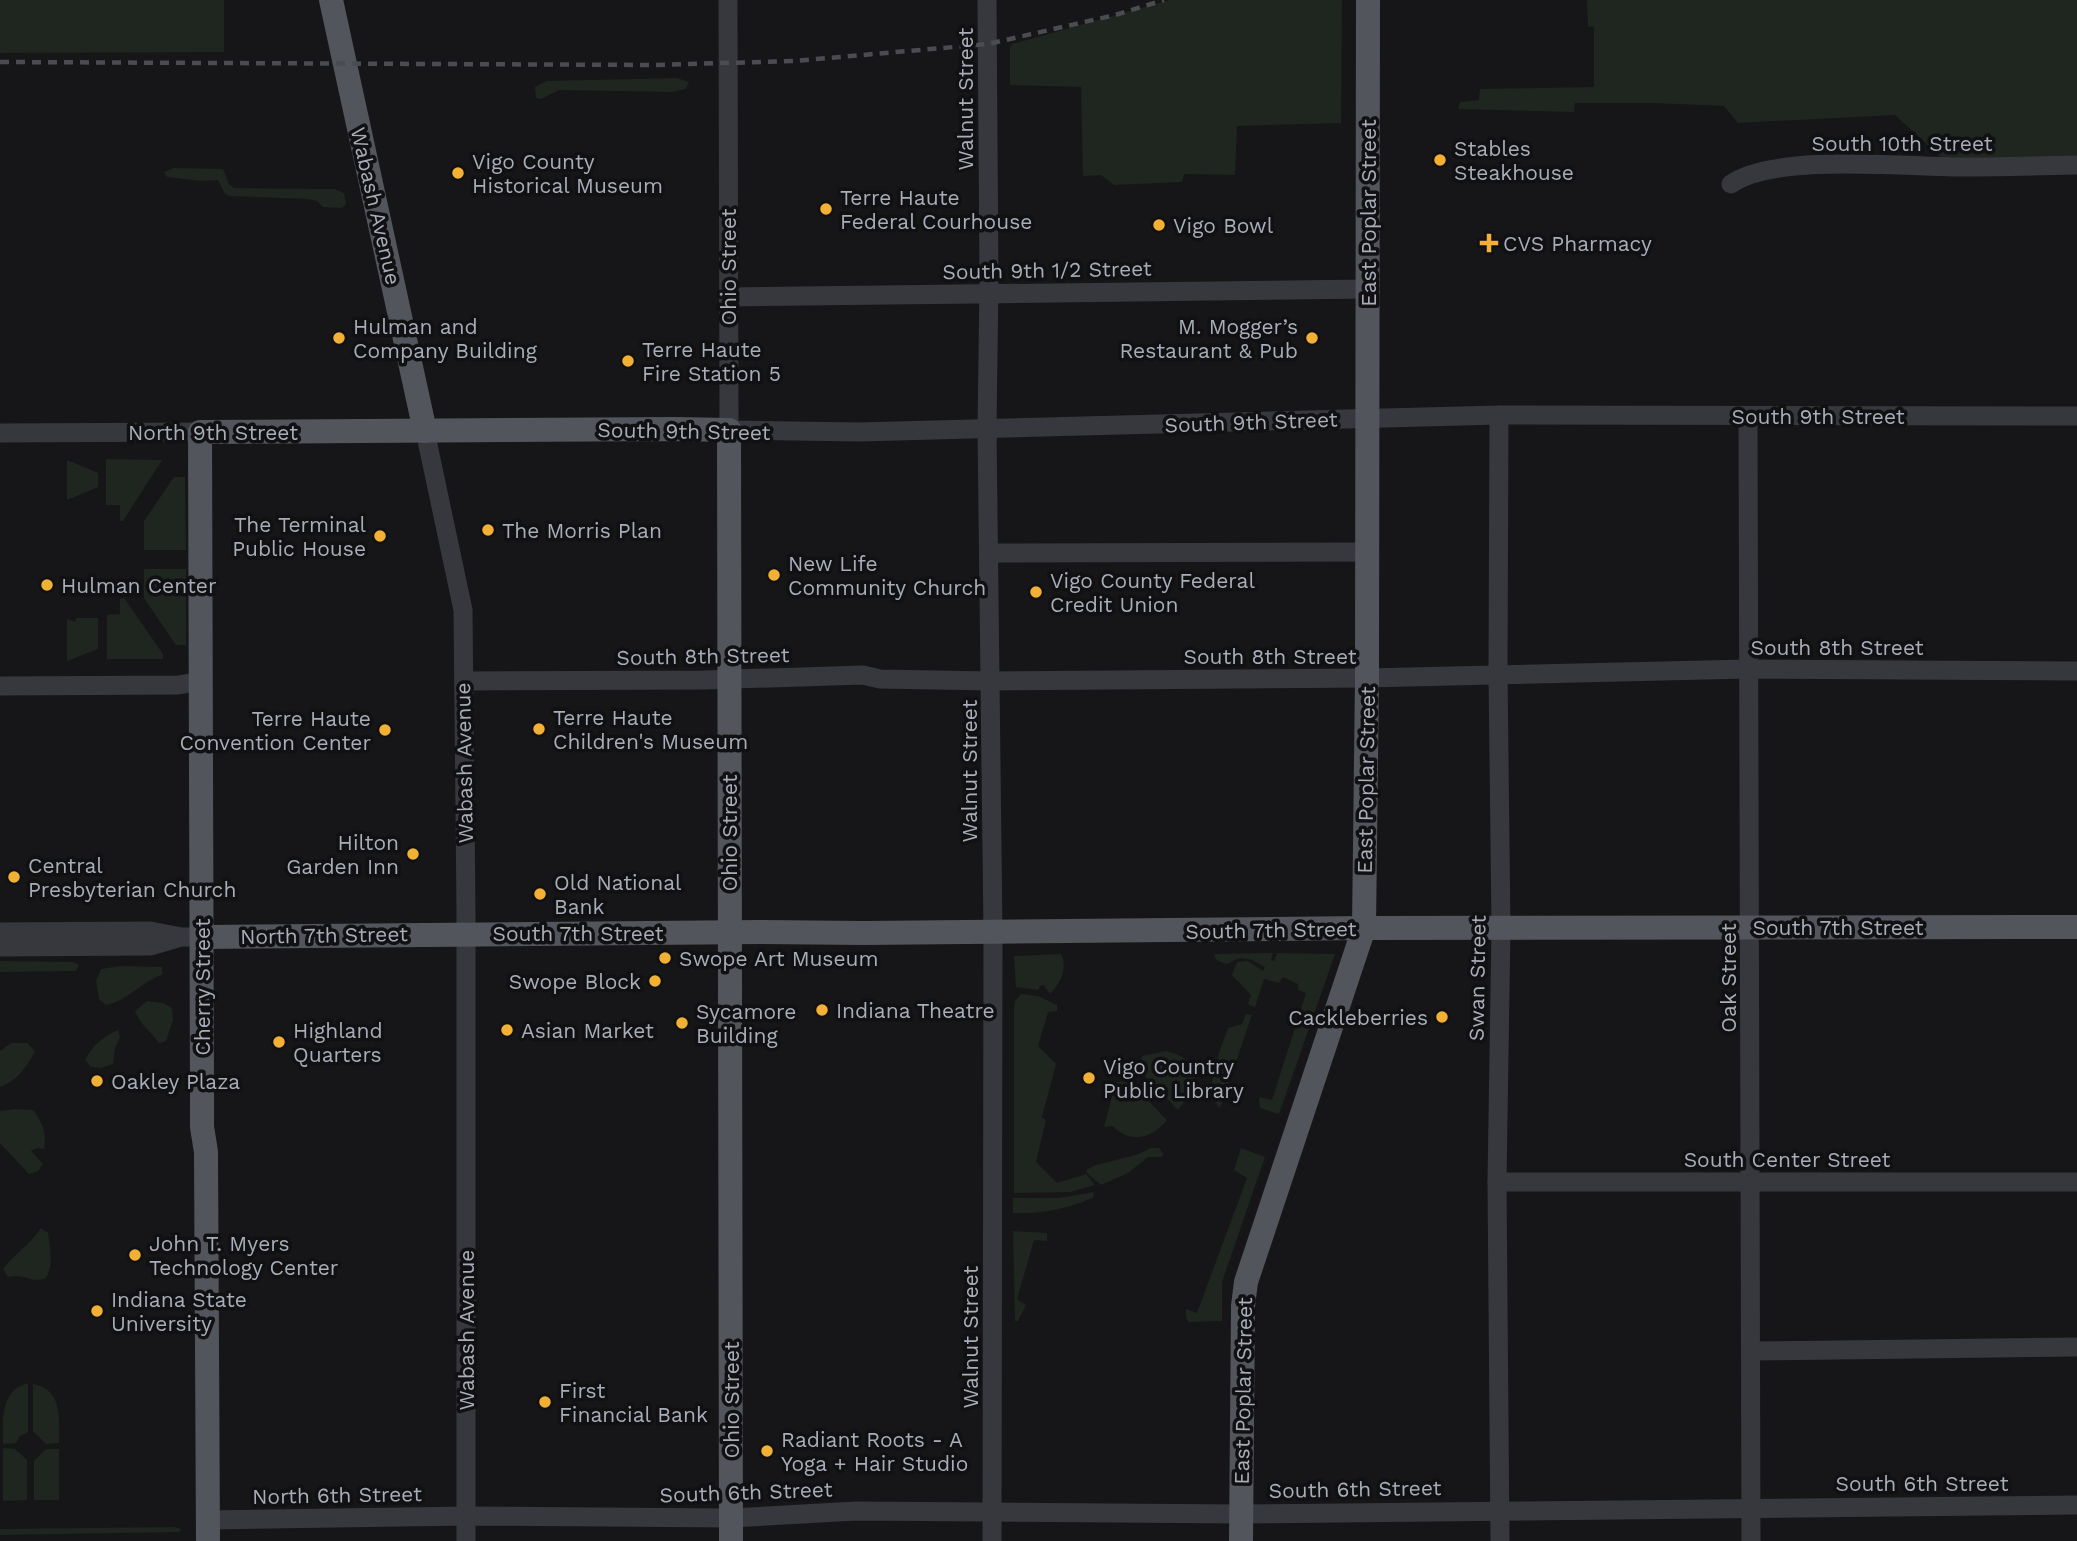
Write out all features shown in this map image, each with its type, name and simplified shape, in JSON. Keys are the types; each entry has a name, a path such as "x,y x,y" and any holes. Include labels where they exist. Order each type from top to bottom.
{"main road":[{"name":"Wabash Avenue","path":"331,0 425,431"},
{"name":"East Poplar Street","path":"1241,1541 1242,1306 1246,1282 1364,929 1368,0"},
{"name":"South 9th Street","path":"425,431 729,430"},
{"name":"Ohio Street","path":"729,430 732,1530"},
{"name":"North 9th Street","path":"200,432 425,431"},
{"name":"Cherry Street","path":"200,432 202,681 192,937 206,1152 208,1530"},
{"name":"South 7th Street","path":"466,933 2077,927"},
{"name":"North 7th Street","path":"192,937 466,933"}],"street":[{"name":"Ohio Street","path":"728,0 729,430"},
{"name":"Walnut Street","path":"987,0 987,429 993,933 992,1541"},
{"name":"South 10th Street","path":"1731,184 1739,178 1765,169 1805,165 2077,165"},
{"name":"South 9th 1/2 Street","path":"728,297 1368,289"},
{"name":"South 9th Street","path":"729,430 859,432 1499,415 2077,416"},
{"name":"Swan Street","path":"1499,415 1501,928 1497,1182 1500,1541"},
{"name":"Oak Street","path":"1748,416 1751,1541"},
{"name":"Wabash Avenue","path":"425,431 461,595 466,933 466,1541"},
{"name":"North 9th Street","path":"0,433 200,432"},
{"path":"989,552 1366,552"},
{"name":"South 8th Street","path":"464,681 863,675 880,680 991,681 1367,678 1498,673 1748,670 2077,671"},
{"path":"0,686 178,685 202,681"},
{"name":"North 7th Street","path":"0,932 150,931 192,937"},
{"name":"North 7th Street","path":"0,947 151,946 192,937"},
{"name":"South Center Street","path":"1497,1182 2077,1182"},
{"path":"1751,1351 2077,1347"},
{"name":"South 6th Street","path":"466,1516 732,1530 856,1511 1241,1514 2077,1505"},
{"name":"North 6th Street","path":"208,1530 466,1516"}],"shaded area":[{"path":"0,0 224,0 224,52 0,53"},
{"path":"1170,0 1342,0 1341,123 1237,126 1235,175 1184,174 1182,182 1114,185 1101,175 1083,176 1081,87 1010,85 1010,47 1012,44"},
{"path":"1587,0 2077,0 2077,159 1943,159 1895,115 1738,123 1724,106 1575,103 1574,112 1458,109 1460,102 1479,100 1480,89 1594,87 1594,26 1588,27"},
{"path":"677,78 689,82 686,89 672,92 559,90 541,99 536,98 535,87 547,81"},
{"path":"174,168 223,169 229,184 234,188 334,189 344,193 346,204 342,208 323,207 317,201 308,199 229,196 225,194 218,180 167,177 164,172"},
{"path":"106,459 162,460 123,521 120,521 120,505 106,505"},
{"path":"67,460 98,473 98,487 67,500"},
{"path":"174,477 185,477 186,550 144,550 144,521"},
{"path":"144,569 186,569 186,645 176,645 144,598"},
{"path":"124,598 163,654 163,659 107,659 107,615 120,614 120,599"},
{"path":"76,618 98,618 98,649 67,661 67,619 75,622"},
{"path":"1273,953 1271,960 1274,961 1277,953 1335,954 1279,1114 1260,1108 1259,1099 1272,1100 1306,993 1298,990 1298,984 1283,977 1279,983 1264,979 1255,1007 1248,1004 1251,995 1232,975 1237,962 1248,961 1263,971 1265,967 1246,958 1227,964 1217,960 1214,954"},
{"path":"1061,954 1064,965 1062,975 1050,994 1044,985 1038,990 1016,987 1014,956"},
{"path":"0,961 73,962 79,965 76,971 0,972"},
{"path":"120,966 162,967 162,975 106,1005 99,999 96,981 101,969"},
{"path":"1021,994 1038,996 1057,1005 1057,1011 1048,1012 1038,1046 1056,1064 1042,1117 1046,1120 1036,1162 1057,1183 1086,1174 1095,1185 1070,1192 1014,1193 1014,1008 1015,1001"},
{"path":"147,1001 163,1003 172,1008 173,1020 166,1041 159,1043 137,1016 135,1011"},
{"path":"1246,1014 1252,1015 1220,1108 1212,1091 1217,1058 1228,1028 1242,1024"},
{"path":"118,1030 120,1037 113,1064 101,1068 91,1067 85,1060 91,1051 103,1038"},
{"path":"11,1043 27,1043 35,1051 21,1073 0,1087 0,1051"},
{"path":"1166,1051 1183,1058 1196,1071 1194,1089 1178,1110 1138,1069 1142,1056"},
{"path":"1129,1081 1167,1120 1155,1131 1141,1137 1126,1135 1113,1126 1104,1127 1116,1082"},
{"path":"33,1110 44,1133 44,1149 31,1151 43,1164 38,1171 29,1174 0,1143 0,1111"},
{"path":"1151,1148 1159,1148 1162,1157 1148,1157 1128,1173 1101,1185 1086,1172 1095,1166"},
{"path":"1241,1148 1265,1157 1222,1282 1222,1321 1188,1322 1186,1309 1197,1313 1247,1178 1234,1170"},
{"path":"1094,1192 1093,1198 1063,1208 1013,1213 1013,1198 1059,1198"},
{"path":"41,1228 48,1233 50,1250 51,1262 46,1278 35,1280 19,1276 8,1277 3,1269"},
{"path":"1013,1231 1047,1233 1047,1241 1034,1240 1017,1299 1026,1305 1018,1321 1015,1321"},
{"path":"28,1383 28,1432 20,1436 16,1443 3,1444 4,1415 8,1399 12,1392"},
{"path":"33,1384 50,1392 54,1399 59,1415 59,1443 46,1444 33,1431"},
{"path":"3,1448 15,1449 27,1460 27,1500 3,1501"},
{"path":"46,1449 59,1449 59,1500 34,1500 34,1461"},
{"path":"0,1529 181,1529 180,1532 0,1535"}],"railway":[{"path":"0,62 652,65 794,61 988,44 1115,15 1164,0"}],"place":[{"name":"Stables Steakhouse","path":"1440,160"},
{"name":"Vigo County Historical Museum","path":"458,173"},
{"name":"Terre Haute Federal Courhouse","path":"826,209"},
{"name":"Vigo Bowl","path":"1159,225"},
{"name":"CVS Pharmacy","path":"1489,243"},
{"name":"Hulman and Company Building","path":"339,338"},
{"name":"M. Mogger’s Restaurant & Pub","path":"1312,338"},
{"name":"Terre Haute Fire Station 5","path":"628,361"},
{"name":"The Morris Plan","path":"488,530"},
{"name":"The Terminal Public House","path":"380,536"},
{"name":"New Life Community Church","path":"774,575"},
{"name":"Hulman Center","path":"47,585"},
{"name":"Vigo County Federal Credit Union","path":"1036,592"},
{"name":"Terre Haute Children's Museum","path":"539,729"},
{"name":"Terre Haute Convention Center","path":"385,730"},
{"name":"Hilton Garden Inn","path":"413,854"},
{"name":"Central Presbyterian Church","path":"14,877"},
{"name":"Old National Bank","path":"540,894"},
{"name":"Swope Art Museum","path":"665,958"},
{"name":"Swope Block","path":"655,981"},
{"name":"Indiana Theatre","path":"822,1010"},
{"name":"Cackleberries","path":"1442,1017"},
{"name":"Sycamore Building","path":"682,1023"},
{"name":"Asian Market","path":"507,1030"},
{"name":"Highland Quarters","path":"279,1042"},
{"name":"Vigo Country Public Library","path":"1089,1078"},
{"name":"Oakley Plaza","path":"97,1081"},
{"name":"John T. Myers Technology Center","path":"135,1255"},
{"name":"Indiana State University","path":"97,1311"},
{"name":"First Financial Bank","path":"545,1402"},
{"name":"Radiant Roots - A Yoga + Hair Studio","path":"767,1451"}]}
